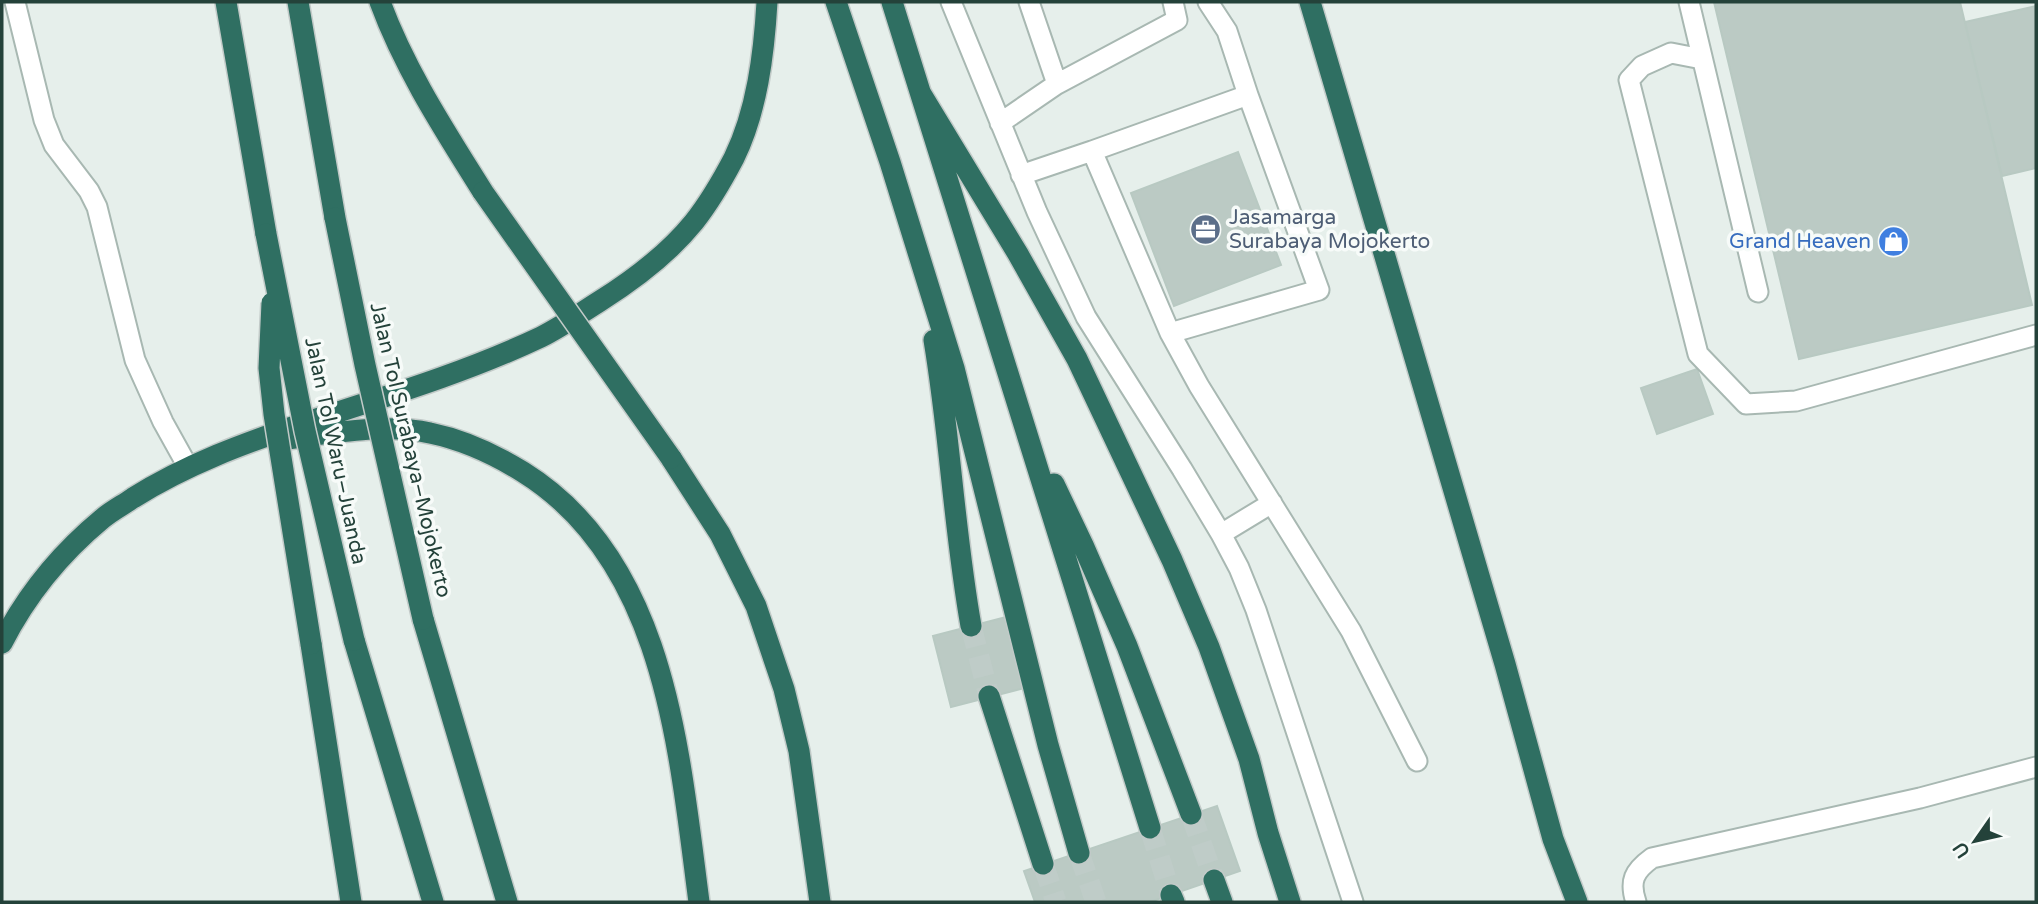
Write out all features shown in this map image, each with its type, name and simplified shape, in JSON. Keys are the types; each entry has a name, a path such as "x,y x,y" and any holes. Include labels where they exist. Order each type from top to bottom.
{"highway":[{"name":"Jalan Tol Waru–Juanda","path":"226,2 274,278 305,431 354,640 433,902"},
{"name":"Jalan Tol Surabaya–Mojokerto","path":"298,2 335,218 365,365 423,619 507,902"},
{"path":"380,2 412,74 483,192 671,458 720,534 756,606 784,690 799,751 820,902"},
{"path":"2,643 32,595 63,555 103,517 153,486 188,467 237,446 505,353 577,316 640,275 695,221 734,157 748,120 758,79 766,30 767,2"},
{"path":"835,2 890,162 954,368 1048,745 1079,853"},
{"path":"892,2 1150,828"},
{"path":"1310,2 1501,650 1553,839 1577,902"},
{"path":"921,94 1018,254 1077,359 1172,560 1209,647 1249,759 1268,833 1290,902"},
{"path":"918,252 940,377 958,540 971,626"},
{"path":"274,278 269,368 274,414 351,902"},
{"path":"1023,419 1127,646 1191,814"},
{"path":"237,446 335,432 429,432 470,444 501,459 536,481 572,509 596,536 616,568 634,601 650,640 678,757 699,902"},
{"path":"989,696 1043,864"},
{"path":"1214,880 1222,902"}],"lane":[{"path":"15,2 44,120 54,145 89,191 97,206 135,360 163,422 188,467"},
{"path":"951,2 1021,175 1086,317 1182,469 1239,568 1256,610 1353,902"},
{"path":"1029,2 1057,84"},
{"path":"1000,123 1057,84 1177,20 1173,2"},
{"path":"1170,332 1319,290 1227,31 1208,2"},
{"path":"1689,2 1758,292"},
{"path":"1702,58 1671,53 1642,66 1629,80 1698,354 1746,404 1796,401 2036,335"},
{"path":"1021,175 1248,95"},
{"path":"1092,151 1170,332 1199,386 1351,631 1418,761"},
{"path":"1221,534 1272,503"},
{"path":"1636,902 1631,887 1639,868 1652,858 1950,791 2036,767"}],"building":[{"name":"Grand Heaven","path":"1714,2 1960,2 2032,305 1799,359"},
{"path":"2036,6 2036,168 2002,176 1965,22"},
{"name":"Jasamarga Surabaya Mojokerto","path":"1238,152 1281,265 1174,306 1131,193"},
{"path":"1697,369 1713,414 1657,434 1641,388"},
{"path":"1010,616 1028,687 951,707 933,636"},
{"path":"1217,806 1240,871 1150,902 1035,902 1024,871"}],"tunnel":[{"path":"971,626 989,696"},
{"path":"1191,814 1214,880"},
{"path":"1150,828 1171,895"},
{"path":"1079,853 1096,902"},
{"path":"1043,864 1056,902"}],"place":[{"name":"Jasamarga Surabaya Mojokerto","path":"1206,229"},
{"name":"Grand Heaven","path":"1894,241"}]}
